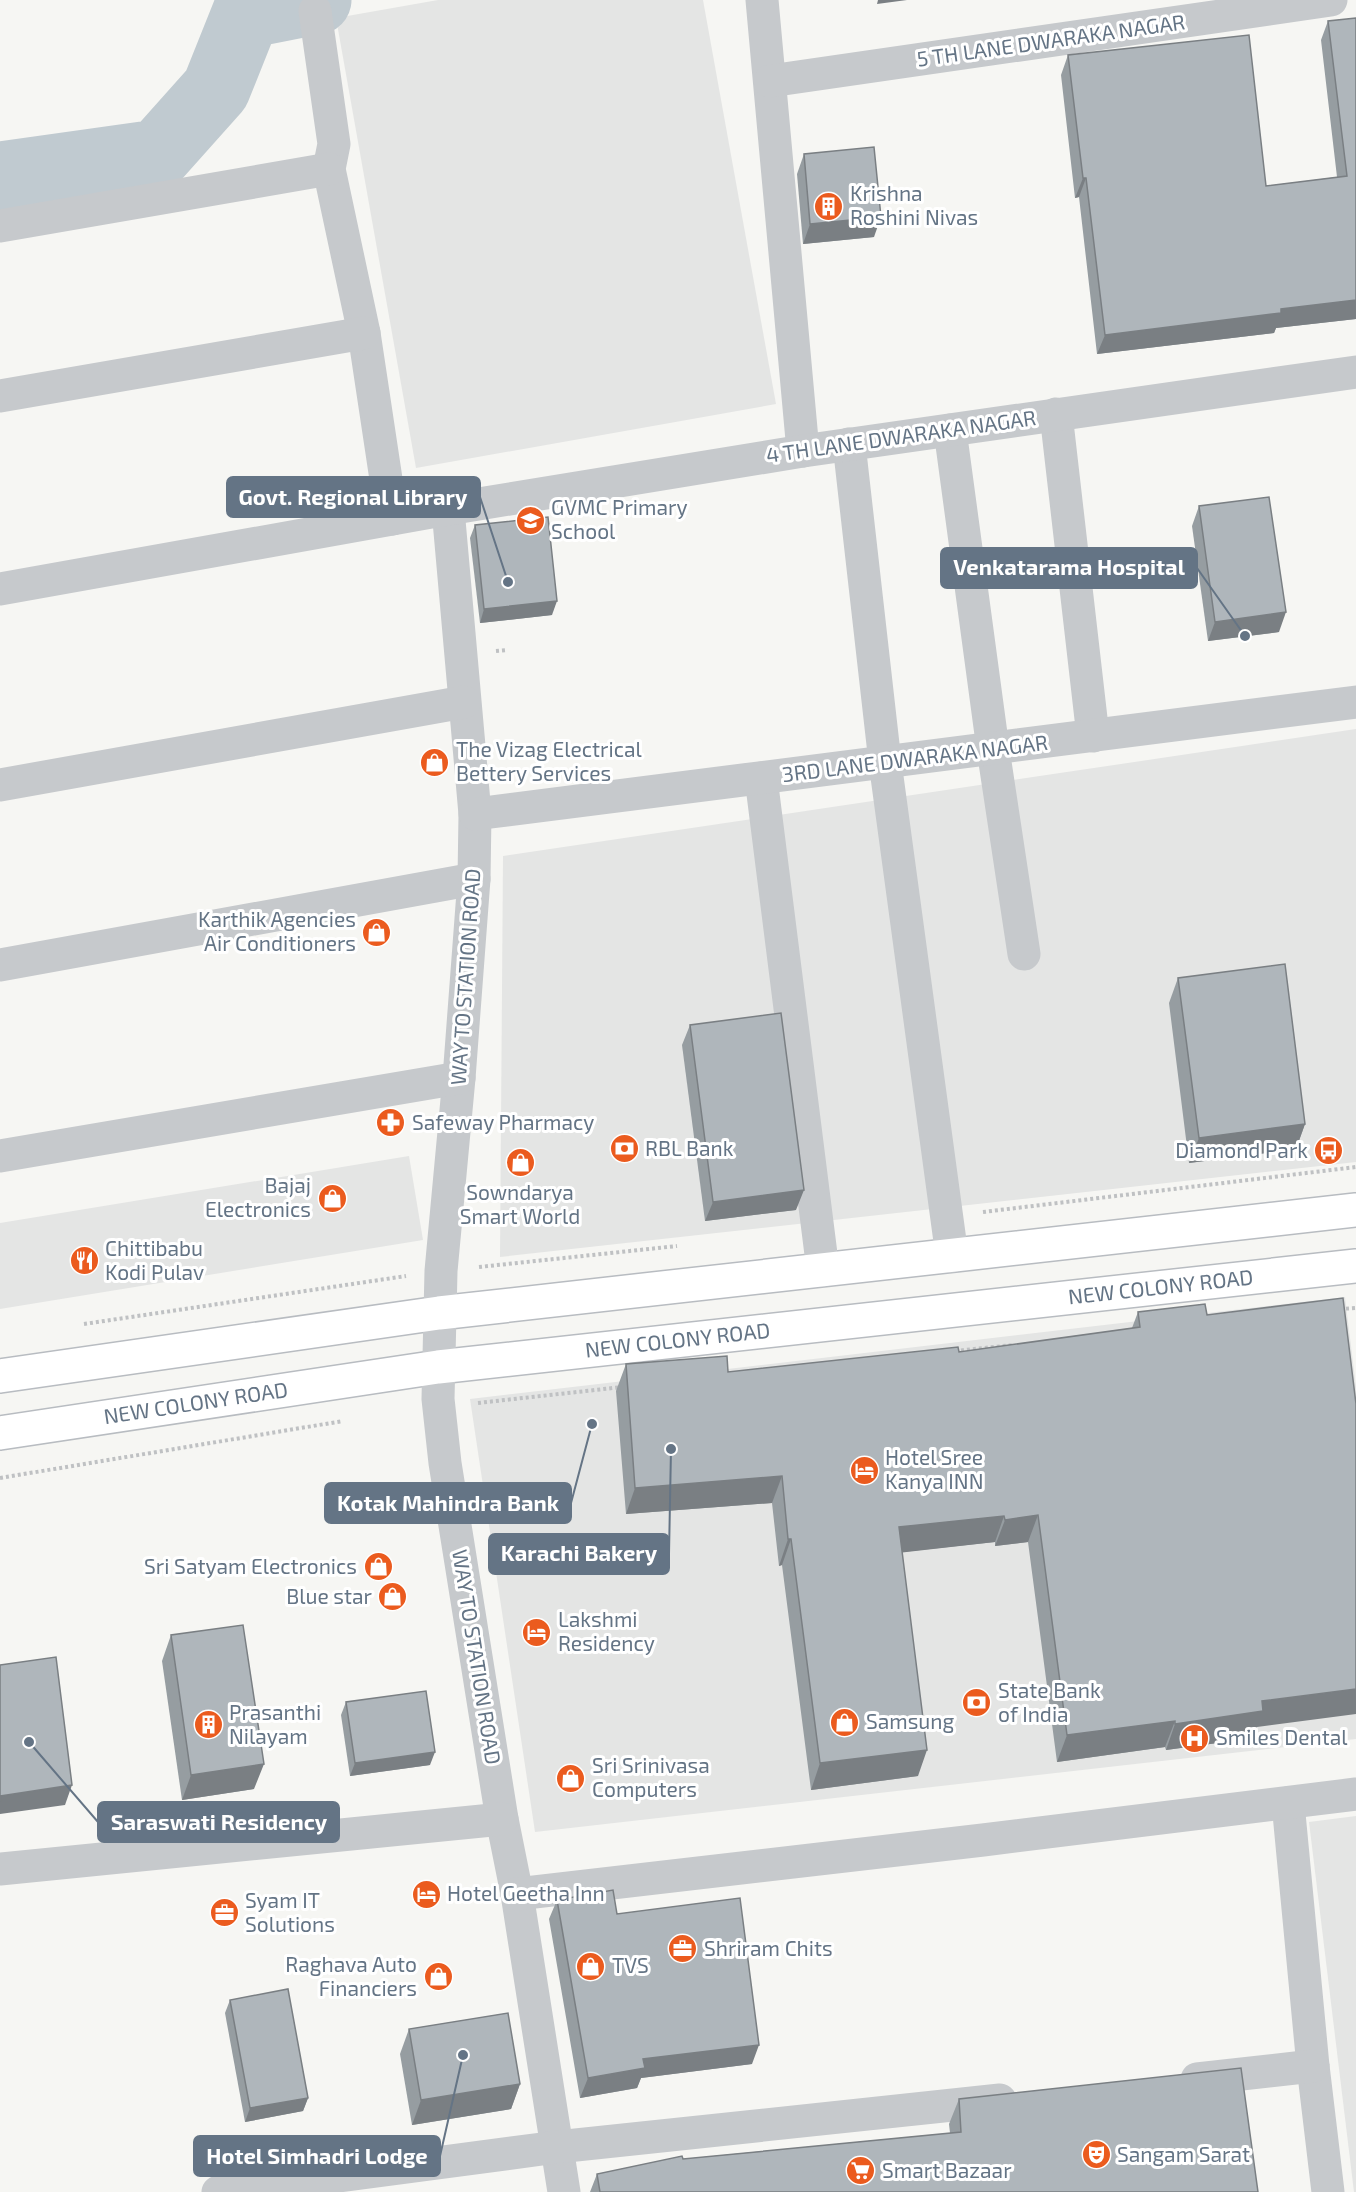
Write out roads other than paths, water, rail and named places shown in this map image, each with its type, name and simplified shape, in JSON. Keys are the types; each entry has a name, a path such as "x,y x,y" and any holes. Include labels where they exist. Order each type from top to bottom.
{"main road":[{"path":"0,1376 439,1313 1356,1210"},
{"name":"NEW COLONY ROAD","path":"0,1433 438,1367 1356,1266"}],"street":[{"path":"762,0 803,451"},
{"name":"5 TH LANE DWARAKA NAGAR","path":"770,81 1332,0"},
{"path":"315,11 334,144 329,169 364,333 392,519"},
{"path":"0,226 329,169"},
{"path":"0,396 364,333"},
{"name":"4 TH LANE DWARAKA NAGAR","path":"0,589 448,509 803,451 1356,372"},
{"path":"1056,414 1093,736"},
{"path":"950,430 993,749 1024,954"},
{"path":"849,444 885,762 952,1256"},
{"name":"WAY TO STATION ROAD","path":"448,509 475,814 474,879 441,1271 439,1407 445,1463 564,2192"},
{"path":"0,785 464,702"},
{"name":"3RD LANE DWARAKA NAGAR","path":"475,814 1356,702"},
{"path":"761,778 823,1270"},
{"path":"0,965 474,879"},
{"path":"0,1156 459,1078"},
{"path":"517,1894 1356,1794"},
{"path":"1288,1803 1313,2066 1328,2192"},
{"path":"0,1869 502,1819"},
{"path":"1171,2081 1313,2066"},
{"path":"218,2192 557,2147 1029,2097"}],"waterway":[{"path":"0,176 158,154 216,89 246,14 317,0"}],"place":[{"name":"Krishna Roshini Nivas","path":"829,206"},
{"name":"GVMC Primary School","path":"530,520"},
{"name":"Govt. Regional Library","path":"508,582"},
{"name":"Venkatarama Hospital","path":"1245,636"},
{"name":"The Vizag Electrical Bettery Services","path":"435,762"},
{"name":"Karthik Agencies Air Conditioners","path":"377,932"},
{"name":"Safeway Pharmacy","path":"391,1123"},
{"name":"RBL Bank","path":"624,1149"},
{"name":"Diamond Park","path":"1329,1151"},
{"name":"Sowndarya Smart World","path":"520,1162"},
{"name":"Bajaj Electronics","path":"332,1198"},
{"name":"Chittibabu Kodi Pulav","path":"84,1261"},
{"name":"Kotak Mahindra Bank","path":"592,1424"},
{"name":"Karachi Bakery","path":"671,1449"},
{"name":"Hotel Sree Kanya INN","path":"864,1470"},
{"name":"Sri Satyam Electronics","path":"378,1567"},
{"name":"Blue star","path":"393,1597"},
{"name":"Lakshmi Residency","path":"537,1632"},
{"name":"State Bank of India","path":"977,1703"},
{"name":"Samsung","path":"845,1722"},
{"name":"Prasanthi Nilayam","path":"208,1725"},
{"name":"Smiles Dental","path":"1195,1738"},
{"name":"Saraswati Residency","path":"29,1742"},
{"name":"Sri Srinivasa Computers","path":"571,1778"},
{"name":"Hotel Geetha Inn","path":"426,1894"},
{"name":"Syam IT Solutions","path":"224,1913"},
{"name":"Shriram Chits","path":"683,1949"},
{"name":"TVS","path":"591,1966"},
{"name":"Raghava Auto Financiers","path":"438,1977"},
{"name":"Hotel Simhadri Lodge","path":"463,2055"},
{"name":"Sangam Sarat","path":"1096,2155"},
{"name":"Smart Bazaar","path":"861,2171"}]}
